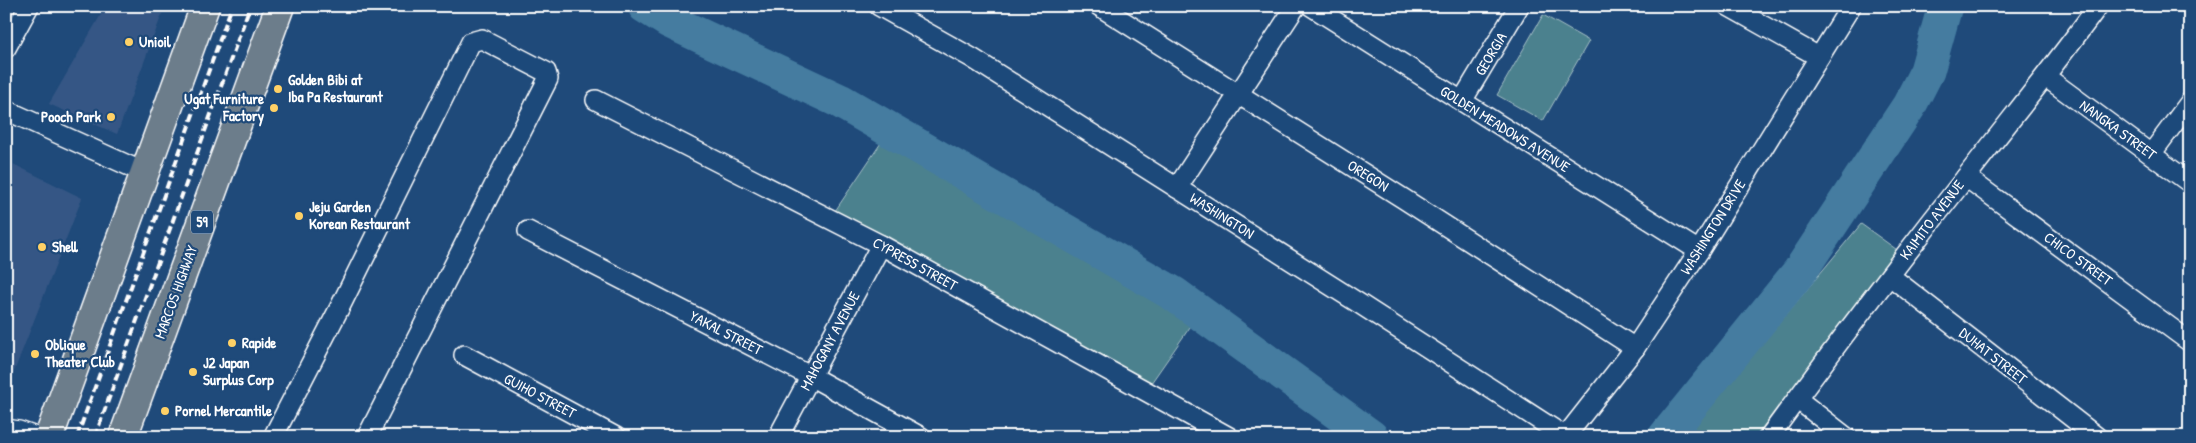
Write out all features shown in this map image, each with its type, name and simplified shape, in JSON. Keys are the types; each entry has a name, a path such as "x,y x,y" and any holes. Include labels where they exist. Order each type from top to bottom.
{"main road":[{"path":"49,437 205,6"},
{"name":"MARCOS HIGHWAY","path":"123,437 280,6"}],"street":[{"path":"6,48 29,6"},
{"name":"WASHINGTON","path":"879,6 972,58 1560,434"},
{"name":"OREGON","path":"1099,6 1634,348"},
{"path":"1177,188 1296,6"},
{"name":"GOLDEN MEADOWS AVENUE","path":"1311,6 1699,251"},
{"name":"GEORGIA","path":"1462,101 1520,6"},
{"path":"1728,6 1819,57"},
{"name":"WASHINGTON DRIVE","path":"1560,434 1569,432 1634,348 1699,251 1851,6"},
{"name":"KAIMITO AVENUE","path":"1769,437 1966,177 2046,77 2098,6"},
{"path":"273,437 342,303 471,42 482,39 546,72 548,79 367,437"},
{"name":"NANGKA STREET","path":"2046,77 2190,183"},
{"name":"CYPRESS STREET","path":"596,100 882,245 1229,437"},
{"path":"2151,154 2190,102"},
{"path":"6,110 145,173"},
{"name":"CHICO STREET","path":"1966,177 2190,342"},
{"name":"YAKAL STREET","path":"528,231 812,377 921,437"},
{"name":"MAHOGANY AVENUE","path":"778,437 882,245"},
{"name":"DUHAT STREET","path":"1890,276 2097,437"},
{"name":"GUIHO STREET","path":"464,356 616,437"},
{"path":"1797,399 1846,437"},
{"path":"6,429 36,437"}],"shaded area":[{"path":"106,6 165,6 117,134 49,104"},
{"path":"11,163 82,198 6,392 6,171"}],"green space":[{"path":"1543,15 1589,41 1543,121 1497,95"},
{"path":"889,131 1046,213 1204,307 1142,396 827,223"},
{"path":"1861,224 1900,252 1755,437 1685,437"}],"waterway":[{"path":"645,6 669,21 840,101 1174,294 1371,437"},
{"path":"1665,437 1800,271 1909,106 1927,71 1945,6"}],"railway":[{"path":"77,437 232,6"},
{"path":"95,437 250,6"}],"place":[{"name":"Unioil","path":"129,42"},
{"name":"Golden Bibi at Iba Pa Restaurant","path":"278,89"},
{"name":"Ugat Furniture Factory","path":"274,108"},
{"name":"Pooch Park","path":"111,117"},
{"name":"Jeju Garden Korean Restaurant","path":"299,216"},
{"name":"Shell","path":"42,247"},
{"name":"Rapide","path":"232,343"},
{"name":"Oblique Theater Club","path":"35,354"},
{"name":"J2 Japan Surplus Corp","path":"193,372"},
{"name":"Pornel Mercantile","path":"165,411"}]}
